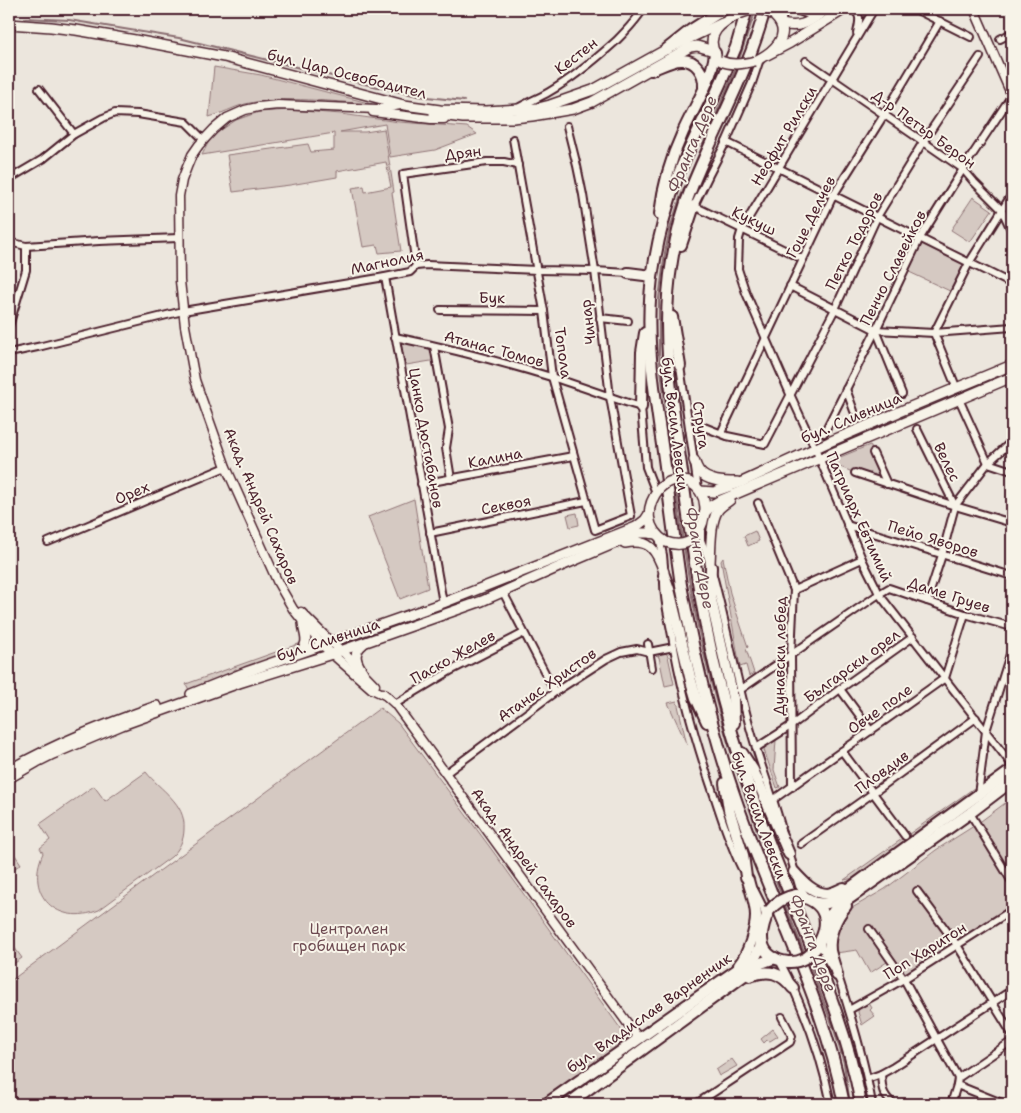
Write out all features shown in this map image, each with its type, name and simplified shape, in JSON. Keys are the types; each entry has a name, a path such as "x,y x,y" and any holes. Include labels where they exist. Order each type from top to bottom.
{"main road":[{"path":"667,49 687,32 723,9"},
{"path":"739,12 758,9 766,10 796,26 803,24 827,9"},
{"path":"799,9 811,12 827,9"},
{"path":"761,57 790,43 845,9"},
{"name":"бул. Цар Освободител","path":"9,24 86,32 224,56 404,105 440,110 486,111 514,110 550,105 593,90 667,49 722,23 739,12"},
{"name":"бул. Васил Левски","path":"739,12 736,47 684,163 672,192 662,225 651,280 650,331 652,372 679,572 695,654 719,750 745,825 823,1025 844,1104"},
{"path":"761,57 781,38 783,31 776,15"},
{"name":"бул. Васил Левски","path":"776,15 754,43 693,184 676,240 670,276 667,336 671,393 694,554 708,634 735,742 778,867 840,1024 850,1054 861,1104"},
{"path":"654,265 661,205 668,173 682,132 712,68 716,55 712,38 722,23"},
{"name":"бул. Цар Освободител","path":"9,29 74,34 188,54 265,71 391,107 463,118 513,118 573,108 592,102 693,46 700,46 731,64 745,63 761,57"},
{"path":"651,70 678,60 686,60 694,64 701,71 704,79 703,90"},
{"path":"670,276 694,206"},
{"path":"628,272 651,280 642,352 641,407"},
{"path":"669,289 680,366"},
{"name":"бул. Сливница","path":"704,514 716,502 815,448 1012,365"},
{"name":"бул. Сливница","path":"699,490 714,492 743,486 819,458 1012,377"},
{"path":"694,460 700,472 707,476 722,482 743,486"},
{"path":"677,480 689,482 699,490 705,503 704,514 698,532 690,541 681,544 673,544 660,538 651,526 649,514 652,502 658,491 664,484 677,480"},
{"path":"743,486 716,512 710,564 710,594 733,698 735,742 753,770 789,854"},
{"name":"бул. Сливница","path":"9,778 53,754 130,722 239,683 342,651 482,601 503,592 537,571 636,527 649,514"},
{"name":"бул. Сливница","path":"9,770 87,732 301,652 606,548 640,534 648,533 660,538"},
{"path":"606,548 636,542 647,544 658,554 669,589 692,687 719,750 729,810 743,855 755,911 755,920 747,953 736,976"},
{"path":"301,652 306,642 304,623"},
{"path":"363,672 357,664 356,655 359,648 365,643"},
{"path":"1012,770 831,902 824,904 796,895 781,900 774,905 767,916 762,930 761,940 765,949 780,960 795,963 802,961 809,956 818,944 825,924 836,908 1012,781"},
{"path":"794,872 807,885 825,893 832,893 863,879"},
{"path":"837,975 830,949 832,932 842,911 860,892"},
{"path":"812,901 819,906 824,915 825,924"},
{"name":"бул. Владислав Варненчик","path":"568,1104 736,976 757,954 761,940"},
{"name":"бул. Владислав Варненчик","path":"546,1104 638,1039 736,976 764,962 780,960"},
{"path":"736,976 770,972 783,978 793,988"}],"street":[{"name":"Кестен","path":"514,110 549,92 586,66 626,31 643,9"},
{"name":"Неофит Рилски","path":"850,9 857,12 859,18 857,37"},
{"name":"Неофит Рилски","path":"738,249 738,239 742,229 874,9"},
{"path":"914,9 971,37"},
{"path":"974,9 1012,96"},
{"name":"Гоце Делчев","path":"721,433 833,196 940,21"},
{"path":"1000,39 1012,33"},
{"path":"694,206 726,142 761,57"},
{"name":"Петко Тодоров","path":"721,433 746,441 764,444 834,309 877,217 923,142 980,57"},
{"name":"Д-р Петър Берон","path":"806,61 963,169 1002,210 1012,232"},
{"path":"39,89 74,134"},
{"name":"Пенчо Славейков","path":"824,433 920,238 1012,96"},
{"name":"Акад. Андрей Сахаров","path":"349,108 278,105 245,110 227,118 214,129 192,155 182,180 179,196 179,238 183,311 196,380 226,467 287,599 304,623 327,643 342,651 395,704 638,1039"},
{"path":"349,108 377,109 404,105"},
{"path":"349,108 431,119 463,118"},
{"path":"9,179 43,159 74,134 103,118 120,113 186,122 204,140"},
{"name":"Чинар","path":"566,126 581,185 595,271 610,397 631,516"},
{"name":"Топола","path":"513,139 544,311 552,378 595,530 631,516"},
{"path":"726,142 1012,284"},
{"name":"Дрян","path":"416,266 403,174 487,162 504,162 518,165"},
{"path":"957,389 934,333 969,263 1012,194"},
{"name":"Кукуш","path":"694,206 803,259"},
{"path":"9,242 26,246 179,238"},
{"path":"9,326 26,270 26,246"},
{"name":"Патриарх Евтимий","path":"738,249 738,270 746,293 879,594 1012,765"},
{"name":"Магнолия","path":"9,353 183,311 385,277 410,272 416,266 628,272"},
{"name":"Цанко Дюстабанов","path":"385,277 443,603"},
{"path":"790,286 876,330 934,333 1012,327"},
{"name":"Бук","path":"440,310 544,311"},
{"path":"600,318 628,321"},
{"path":"876,330 902,394"},
{"name":"Атанас Томов","path":"395,338 493,360 641,407"},
{"path":"434,346 449,429 446,448 451,479"},
{"name":"Струга","path":"680,366 699,490"},
{"path":"846,389 854,411"},
{"path":"959,399 988,463 1012,471"},
{"path":"641,407 646,467 658,491"},
{"path":"690,427 704,427 721,433"},
{"name":"Велес","path":"917,429 955,506"},
{"path":"927,601 955,506 988,463 1012,441"},
{"path":"873,453 887,484"},
{"name":"Калина","path":"422,484 573,456"},
{"name":"Орех","path":"48,542 226,467"},
{"path":"855,473 1012,523"},
{"name":"Секвоя","path":"430,533 586,501"},
{"name":"Дунавски лебед","path":"758,502 794,590 791,655 792,786"},
{"name":"Пейо Яворов","path":"847,525 1012,576"},
{"path":"698,532 710,564 756,748 774,799 794,872 801,891 812,901"},
{"path":"660,538 663,555 664,593 674,647 683,689 709,782 730,844 767,916"},
{"path":"794,590 862,559"},
{"name":"Даме Груев","path":"879,594 889,588 965,614 1012,627"},
{"path":"503,592 555,692"},
{"path":"740,690 879,594"},
{"name":"Акад. Андрей Сахаров","path":"287,599 327,643 332,654 372,689 385,695"},
{"path":"945,678 965,614"},
{"name":"Паско Желев","path":"395,704 452,670 524,633"},
{"name":"Български орел","path":"756,748 792,725 913,637"},
{"path":"648,644 652,668"},
{"name":"Атанас Христов","path":"446,773 555,692 606,659 621,652 637,649 649,652 674,647"},
{"path":"978,795 986,731 1012,648"},
{"name":"Овче поле","path":"774,799 945,678"},
{"path":"1002,679 1012,682"},
{"path":"840,689 871,731"},
{"name":"Пловдив","path":"801,844 976,718"},
{"path":"842,751 905,836"},
{"path":"970,812 1012,882"},
{"path":"916,891 957,945 1012,1034"},
{"name":"Поп Харитон","path":"849,1010 904,979 1012,910"},
{"path":"869,929 904,979 957,1081 1004,1104"},
{"path":"818,944 837,975 849,1010 872,1104"},
{"path":"780,960 819,1055 831,1104"},
{"path":"867,1079 881,1074 1012,990"},
{"path":"696,1104 790,1042 792,1036 782,1017"},
{"path":"951,1104 957,1081 1012,1041"},
{"path":"881,1074 882,1092 893,1104"}],"green space":[{"path":"214,67 261,75 372,104 308,100 260,101 245,104 209,117"},
{"path":"289,110 467,127 477,134 435,150 390,157 385,124 340,132 365,132 384,129 401,251 379,253 377,245 363,247 352,188 364,186 365,192 391,187 386,162 337,171 337,177 233,192 227,155 308,144 311,152 334,150 334,133 202,155 211,137 236,120 259,112"},
{"path":"973,197 992,210 970,242 951,230"},
{"path":"921,243 965,265 952,292 907,271"},
{"path":"395,338 434,346 437,360 400,366"},
{"path":"1012,368 1012,374 863,437 861,435 909,413"},
{"path":"870,445 887,484 828,462"},
{"path":"414,499 428,588 400,599 368,517"},
{"path":"577,513 579,525 570,527 567,515"},
{"path":"755,531 759,541 748,546 744,536"},
{"path":"723,558 730,593 748,647 746,649 754,673 749,676 746,665 740,667 721,561"},
{"path":"536,567 539,575 356,646 353,634"},
{"path":"304,642 304,649 246,672 235,669 232,674 189,690 186,684"},
{"path":"663,652 668,656 674,684 665,686 658,657"},
{"path":"677,701 687,745 668,703"},
{"name":"Централен гробищен парк","path":"380,708 398,723 628,1039 538,1104 9,1104 9,982"},
{"path":"776,740 774,770 780,787 777,788 764,750 765,747"},
{"path":"146,772 171,797 181,812 184,820 184,833 179,848 171,857 99,910 84,914 70,914 58,911 48,904 38,882 38,868 43,853 40,848 50,840 40,824 94,786 105,801"},
{"path":"974,788 969,800 860,877 844,880"},
{"path":"1012,798 1012,910 904,979 890,960 870,973 857,950 836,953 835,944 839,927 852,908 885,889 936,850 977,824"},
{"path":"9,846 21,864 9,872"},
{"path":"9,940 22,958 9,967"},
{"path":"867,1000 872,1008 870,1010 875,1016 862,1025 858,1012 860,1004"},
{"path":"773,1029 778,1036 764,1043 761,1039"},
{"path":"732,1059 737,1066 719,1076 716,1070"}],"waterway":[{"name":"Франга Дере","path":"738,62 755,12"},
{"path":"25,18 69,20 179,38 418,96 464,101"},
{"name":"Франга Дере","path":"674,476 659,353 659,299 665,253 680,198 737,66"},
{"name":"Франга Дере","path":"675,483 683,541"},
{"name":"Франга Дере","path":"684,545 700,635 722,724 735,767 782,896"},
{"name":"Франга Дере","path":"784,903 805,954"},
{"name":"Франга Дере","path":"808,961 834,1029 844,1063 850,1104"}]}
